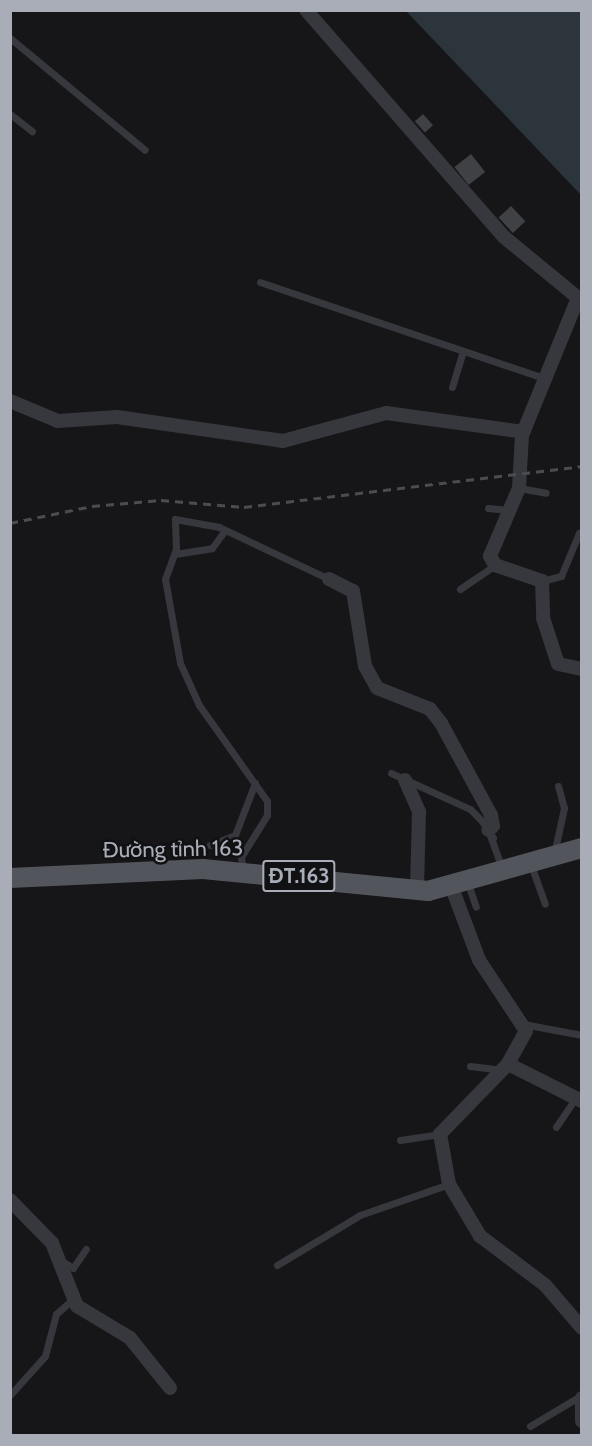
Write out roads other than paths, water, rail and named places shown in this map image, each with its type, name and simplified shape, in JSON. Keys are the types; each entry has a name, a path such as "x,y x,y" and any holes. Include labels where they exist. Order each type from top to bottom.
{"main road":[{"name":"Đường tỉnh 163","path":"10,878 243,870 417,891 460,886 581,850"}],"street":[{"path":"306,10 504,237 580,299 544,378 524,432 519,488 492,547 495,565 542,581 543,618 558,663 582,669"},
{"path":"10,400 58,421 117,417 283,441 386,413 524,432"},
{"path":"329,579 353,591 365,666 377,688 430,709 441,723 491,815 493,826 488,830"},
{"path":"405,780 419,812 417,891"},
{"path":"460,886 475,953 523,1024 524,1040 505,1067 440,1134 449,1184 480,1236 545,1285 582,1328"},
{"path":"505,1067 579,1099"},
{"path":"10,1200 45,1233 72,1300 130,1338 170,1388"},
{"path":"582,1396 582,1421"}],"lane":[{"path":"10,38 145,150"},
{"path":"10,114 32,131"},
{"path":"260,282 544,378"},
{"path":"452,387 463,352"},
{"path":"519,488 546,493"},
{"path":"488,508 508,510"},
{"path":"243,870 244,850 268,809 255,783 199,705 180,663 166,600 166,572 175,554 175,519 225,530 329,579"},
{"path":"175,554 212,548 225,530"},
{"path":"542,581 561,576 579,532"},
{"path":"460,589 495,565"},
{"path":"391,773 455,799 488,830 504,873"},
{"path":"210,845 235,835 255,783"},
{"path":"554,857 564,808 558,786"},
{"path":"531,865 545,904"},
{"path":"460,886 476,907"},
{"path":"523,1024 582,1035"},
{"path":"470,1066 505,1067"},
{"path":"556,1127 579,1099"},
{"path":"400,1140 440,1134"},
{"path":"277,1265 360,1215 449,1184"},
{"path":"57,1260 73,1268 86,1249"},
{"path":"10,1395 45,1356 56,1314 72,1300"},
{"path":"530,1425 582,1396"}],"railway":[{"path":"10,523 92,506 161,500 244,507 582,466"}]}
